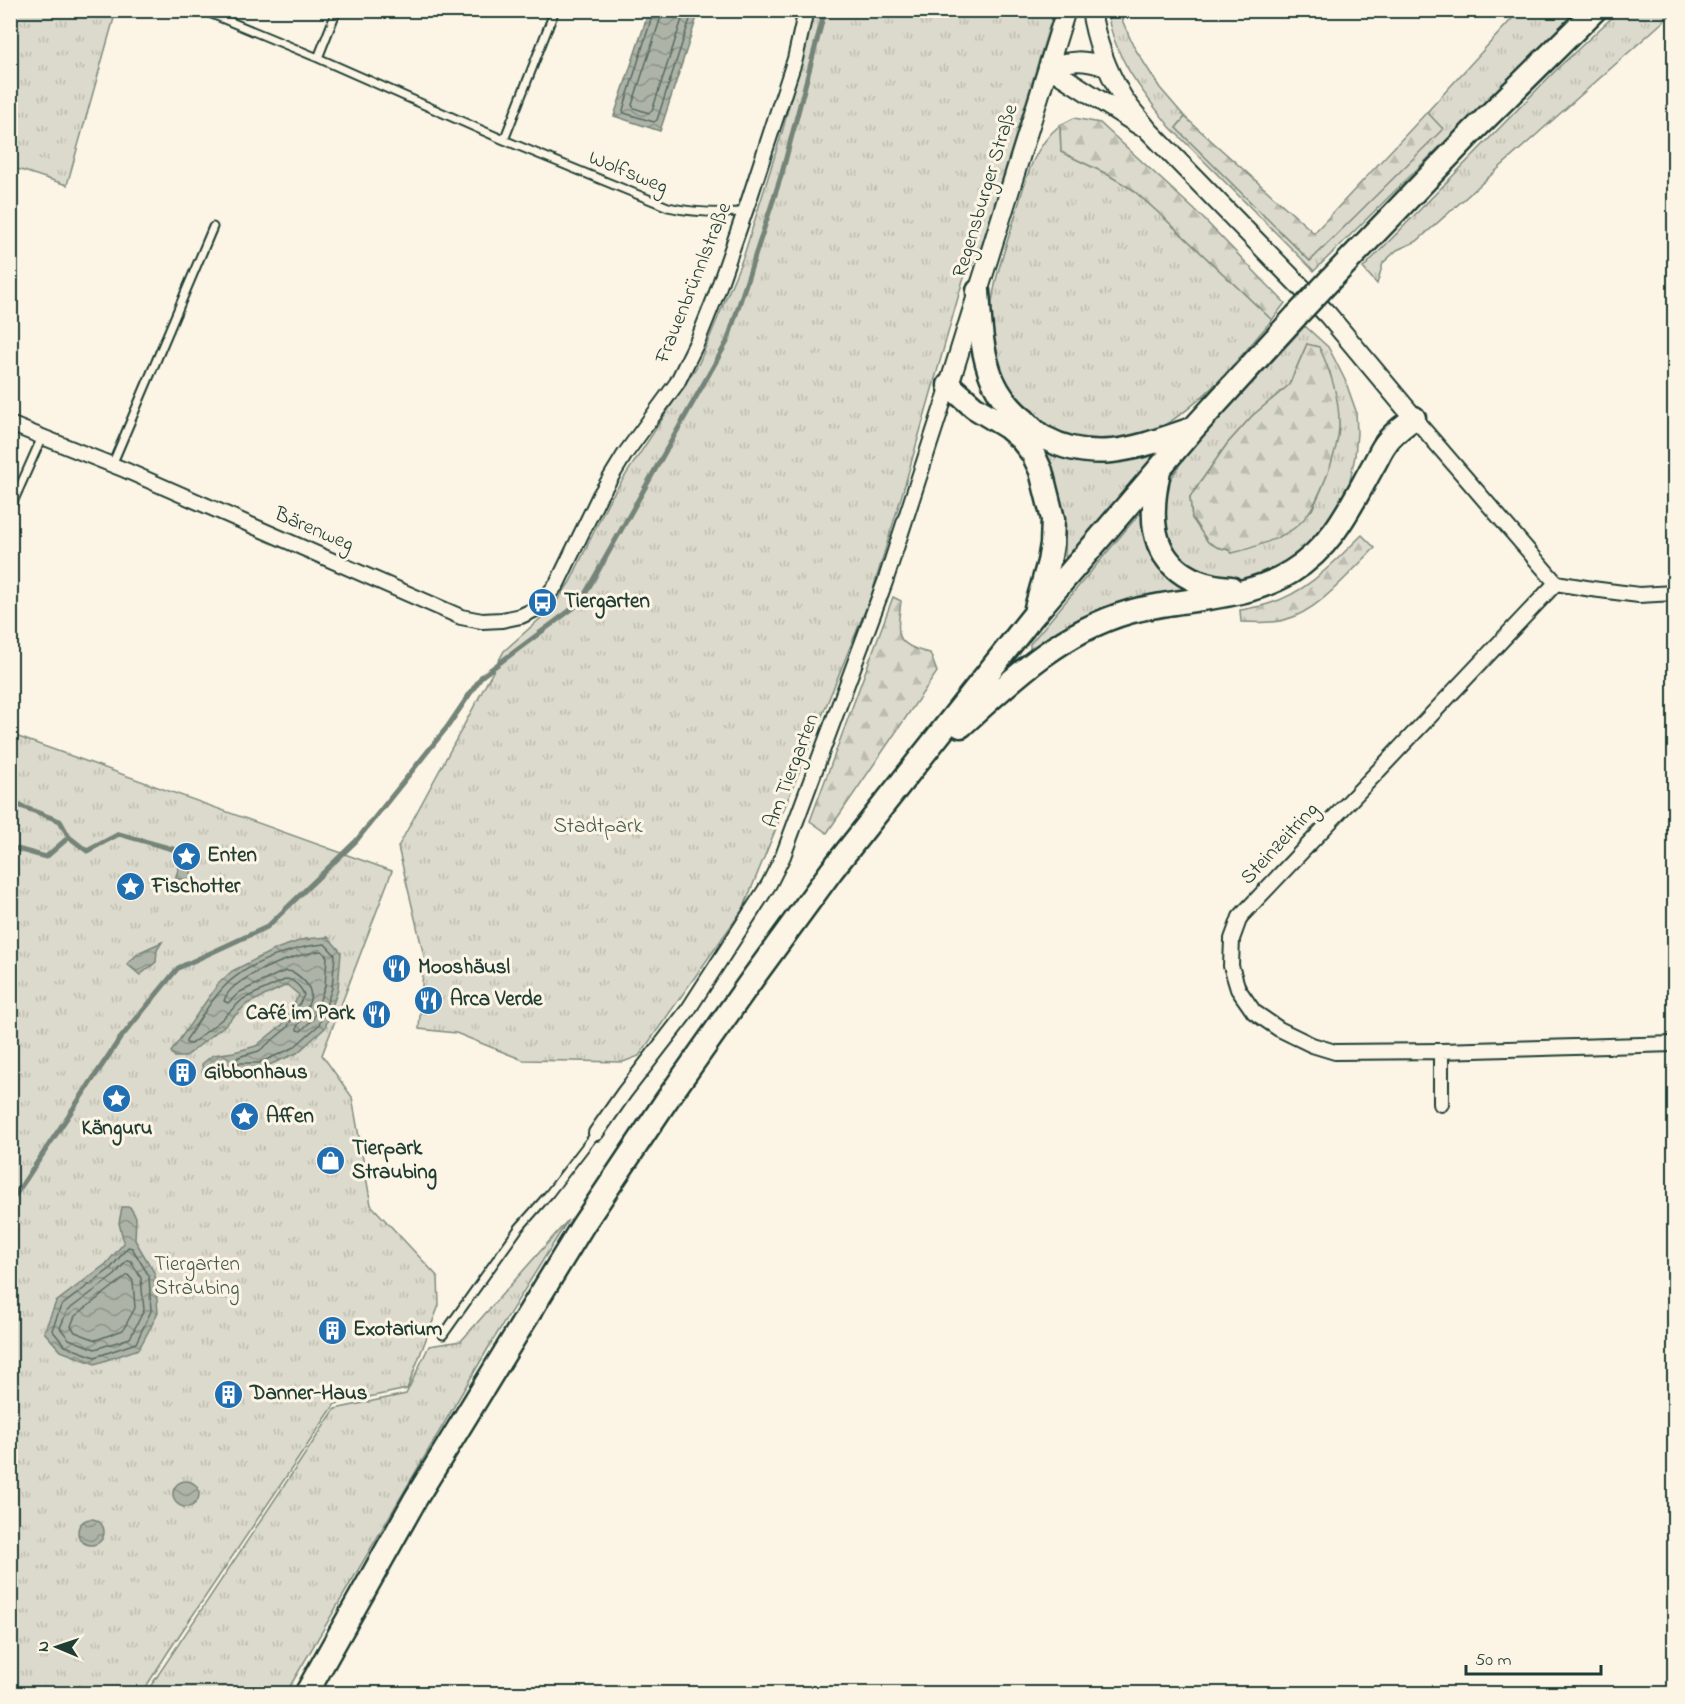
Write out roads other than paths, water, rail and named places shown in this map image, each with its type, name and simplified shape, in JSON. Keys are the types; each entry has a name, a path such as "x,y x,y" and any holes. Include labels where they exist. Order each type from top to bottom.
{"main road":[{"path":"306,1694 416,1498 583,1225 666,1101 832,870 1033,616 1193,429 1329,281 1472,132 1595,10"},
{"path":"978,291 982,335 993,382 1015,413 1043,437 1063,446 1083,450 1110,451 1141,446 1193,429"},
{"path":"950,385 993,382"},
{"path":"950,385 974,407 1007,427 1021,439 1033,454 1041,471 1053,519 1052,544 1033,616"},
{"path":"908,776 1017,675 1047,652 1076,635 1102,621 1130,612 1197,601 1262,586 1285,575 1311,558 1340,525 1387,440 1414,418"},
{"path":"1159,469 1154,524 1158,540 1167,558 1187,577 1202,584 1247,589"}],"street":[{"name":"Frauenbrünnlstraße","path":"502,620 536,609 558,584 600,495 625,454 677,382 698,340 716,296 771,135 806,10"},
{"name":"Regensburger Straße","path":"950,385 1066,10"},
{"path":"1090,10 1094,33 1107,68 1123,98 1148,130 1328,315 1556,583 1639,595 1674,593"},
{"path":"1048,67 1081,61 1092,62 1107,68"},
{"path":"1048,67 1148,130"},
{"name":"Am Tiergarten","path":"596,1132 688,1010 769,884 783,856 885,582 950,385"},
{"name":"Bärenweg","path":"10,423 461,617 482,621 502,620"},
{"name":"Steinzeitring","path":"1556,583 1240,917 1232,939 1231,966 1238,989 1254,1012 1279,1029 1312,1045 1335,1052 1440,1052 1674,1044"},
{"path":"1440,1052 1441,1104"}],"lane":[{"name":"Wolfsweg","path":"202,10 504,140 668,207 685,211 744,213"},
{"path":"318,58 337,10"},
{"path":"504,140 555,10"},
{"path":"112,465 213,227"},
{"path":"10,509 42,436"},
{"path":"443,1335 519,1228 549,1194 596,1132"}],"water":[{"path":"649,11 699,11 660,131 614,116"},
{"path":"184,845 195,850 190,879 175,879 181,861 176,850"},
{"path":"328,937 341,952 338,989 325,1028 297,1053 260,1069 213,1069 203,1074 202,1064 213,1055 256,1046 283,1024 299,995 287,985 247,1004 185,1057 175,1057 171,1052 218,984 232,971 276,949 305,939"},
{"path":"162,942 157,950 156,962 140,975 127,964 140,952"},
{"path":"122,1207 130,1207 136,1217 135,1240 155,1274 158,1313 139,1349 95,1364 61,1351 44,1332 56,1302 106,1264 124,1243 119,1223"},
{"path":"186,1481 195,1485 199,1494 195,1503 186,1507 177,1503 173,1494 177,1485"},
{"path":"91,1519 100,1523 104,1532 100,1541 91,1545 82,1541 78,1532 82,1523"}],"waterway":[{"path":"10,1203 119,1040 178,968 267,927 356,841 448,726 482,676 580,603 727,342 782,173 825,10"},
{"path":"10,802 60,821 69,837 87,851 119,834 176,850"},
{"path":"10,847 46,857 69,837"}],"place":[{"name":"Tiergarten","path":"543,602"},
{"name":"Enten","path":"186,856"},
{"name":"Fischotter","path":"131,887"},
{"name":"Mooshäusl","path":"397,968"},
{"name":"Arca Verde","path":"429,1000"},
{"name":"Café im Park","path":"376,1014"},
{"name":"Gibbonhaus","path":"183,1073"},
{"name":"Känguru","path":"117,1098"},
{"name":"Affen","path":"245,1117"},
{"name":"Tierpark Straubing","path":"331,1161"},
{"name":"Exotarium","path":"332,1330"},
{"name":"Danner-Haus","path":"229,1394"}],"park label":[{"name":"Stadtpark","path":"598,827"},
{"name":"Tiergarten Straubing","path":"197,1277"}]}
